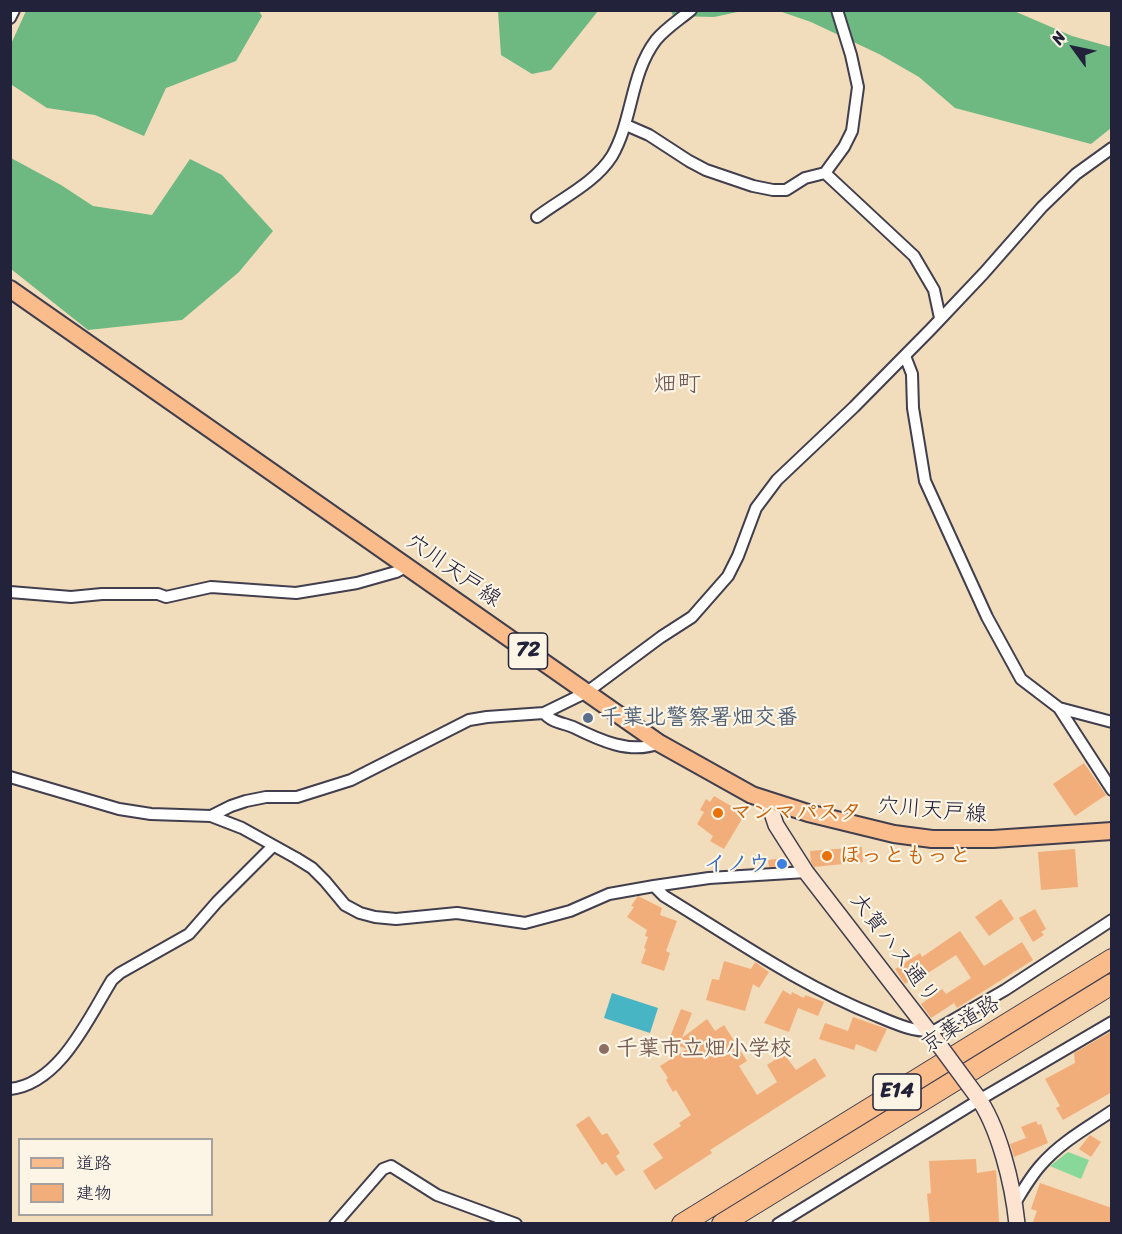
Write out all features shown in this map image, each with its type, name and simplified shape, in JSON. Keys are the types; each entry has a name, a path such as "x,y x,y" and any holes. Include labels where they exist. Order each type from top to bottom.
{"highway":[{"name":"京葉道路","path":"682,1224 1112,959"},
{"name":"京葉道路","path":"722,1224 1112,984"}],"main road":[{"name":"穴川天戸線","path":"10,288 659,743 732,785 771,802 863,828 932,839 993,839 1112,831"}],"street":[{"path":"10,18 14,10"},
{"path":"537,217 589,181 611,157 626,125 634,87 645,59 656,40 691,10"},
{"path":"626,125 649,135 706,170 753,186 773,190 786,189 805,178 825,173 844,147 852,131 858,87 837,10"},
{"path":"211,816 246,801 266,797 297,797 351,780 469,720 544,713 586,692 692,617 728,576 756,508 767,491 905,356 984,273 1042,207 1076,174 1112,148"},
{"path":"825,173 914,256 934,290 940,318"},
{"path":"905,356 912,374 913,408 926,481 987,617 1022,679 1059,708 1112,790"},
{"path":"10,592 71,597 147,594 166,597 211,587 222,587 296,593 357,583 396,572 407,566"},
{"path":"1059,708 1112,722"},
{"path":"544,713 548,718 588,736 624,746 649,747 659,743"},
{"path":"10,777 118,809 151,814 211,816 242,828 312,868 345,904 360,913 375,917 396,919 457,913 525,923 570,911 609,894 709,878 806,872"},
{"name":"大賀ハス通り","path":"771,802 776,825 806,872 931,1035 989,1116 1015,1203 1017,1224"},
{"path":"10,1089 33,1083 51,1068 71,1048 112,980 120,973 189,933 273,846"},
{"path":"654,886 664,896 803,981 867,1012 908,1029 931,1035 1112,920"},
{"path":"778,1224 977,1097 1112,1022"},
{"path":"1015,1203 1041,1164 1053,1152 1074,1135 1112,1111"},
{"path":"335,1224 384,1169 391,1166 437,1195 484,1210 516,1224"}],"green space":[{"path":"498,10 598,11 551,70 532,74 501,55"},
{"path":"26,11 259,11 262,16 236,61 166,88 144,136 95,115 47,108 12,85 11,44"},
{"path":"671,11 742,11 714,17 673,16"},
{"path":"779,11 1014,11 1072,36 1111,47 1111,128 1091,144 955,108 919,77 879,54 811,22"},
{"path":"11,158 61,185 93,206 152,215 190,159 222,175 273,231 239,272 182,320 88,330 11,269"},
{"path":"1068,1152 1089,1160 1081,1179 1050,1166"}],"water":[{"path":"612,993 658,1008 650,1033 604,1018"}],"building":[{"path":"1084,763 1106,795 1075,816 1053,784"},
{"path":"714,796 745,814 724,849 710,841 713,836 697,824 704,812 700,810 706,799 710,802"},
{"path":"862,847 863,862 814,867 811,862 810,851"},
{"path":"1075,849 1078,887 1041,890 1038,852"},
{"path":"783,858 787,866 769,867 768,860"},
{"path":"638,896 662,908 660,915 677,921 666,951 670,953 664,971 641,963 646,949 644,948 648,937 645,936 647,930 627,917"},
{"path":"1001,899 1014,919 989,936 975,917"},
{"path":"1035,909 1046,929 1041,932 1044,935 1033,942 1019,918"},
{"path":"960,931 984,966 1022,942 1033,960 957,1008 954,1003 931,1018 921,1004 942,989 946,994 971,978 956,955 928,973 927,970 905,984 895,969 920,953 922,957"},
{"path":"724,961 751,969 755,962 769,972 759,988 753,984 745,1011 706,1000 712,979 719,980"},
{"path":"783,990 791,995 792,992 804,998 805,995 824,1002 818,1016 798,1008 789,1032 764,1023"},
{"path":"681,1009 692,1013 682,1038 707,1019 715,1031 724,1025 747,1061 739,1066 757,1095 777,1082 767,1065 784,1054 796,1070 815,1058 826,1076 710,1150 712,1153 655,1190 643,1171 663,1158 653,1144 681,1126 679,1123 691,1115 676,1090 673,1092 660,1066 687,1049 668,1042"},
{"path":"853,1017 887,1029 876,1052 856,1044 854,1050 819,1039 825,1023 848,1031"},
{"path":"1112,1031 1112,1092 1063,1120 1056,1108 1060,1106 1045,1079 1075,1063 1074,1053"},
{"path":"589,1116 602,1135 607,1133 620,1153 616,1156 625,1170 616,1176 606,1162 602,1165 576,1125"},
{"path":"1036,1121 1038,1125 1041,1124 1048,1143 1014,1157 1010,1144 1026,1138 1021,1127"},
{"path":"1090,1135 1101,1142 1091,1157 1079,1149"},
{"path":"976,1159 977,1173 996,1170 999,1222 930,1224 927,1194 931,1193 929,1161"},
{"path":"1040,1183 1112,1208 1112,1224 1032,1224 1037,1211 1031,1209"}],"place":[{"name":"千葉北警察署畑交番","path":"588,718"},
{"name":"マンマパスタ","path":"718,813"},
{"name":"ほっともっと","path":"827,856"},
{"name":"イノウ","path":"782,864"},
{"name":"千葉市立畑小学校","path":"604,1049"}],"district":[{"name":"畑町","path":"677,385"}]}
